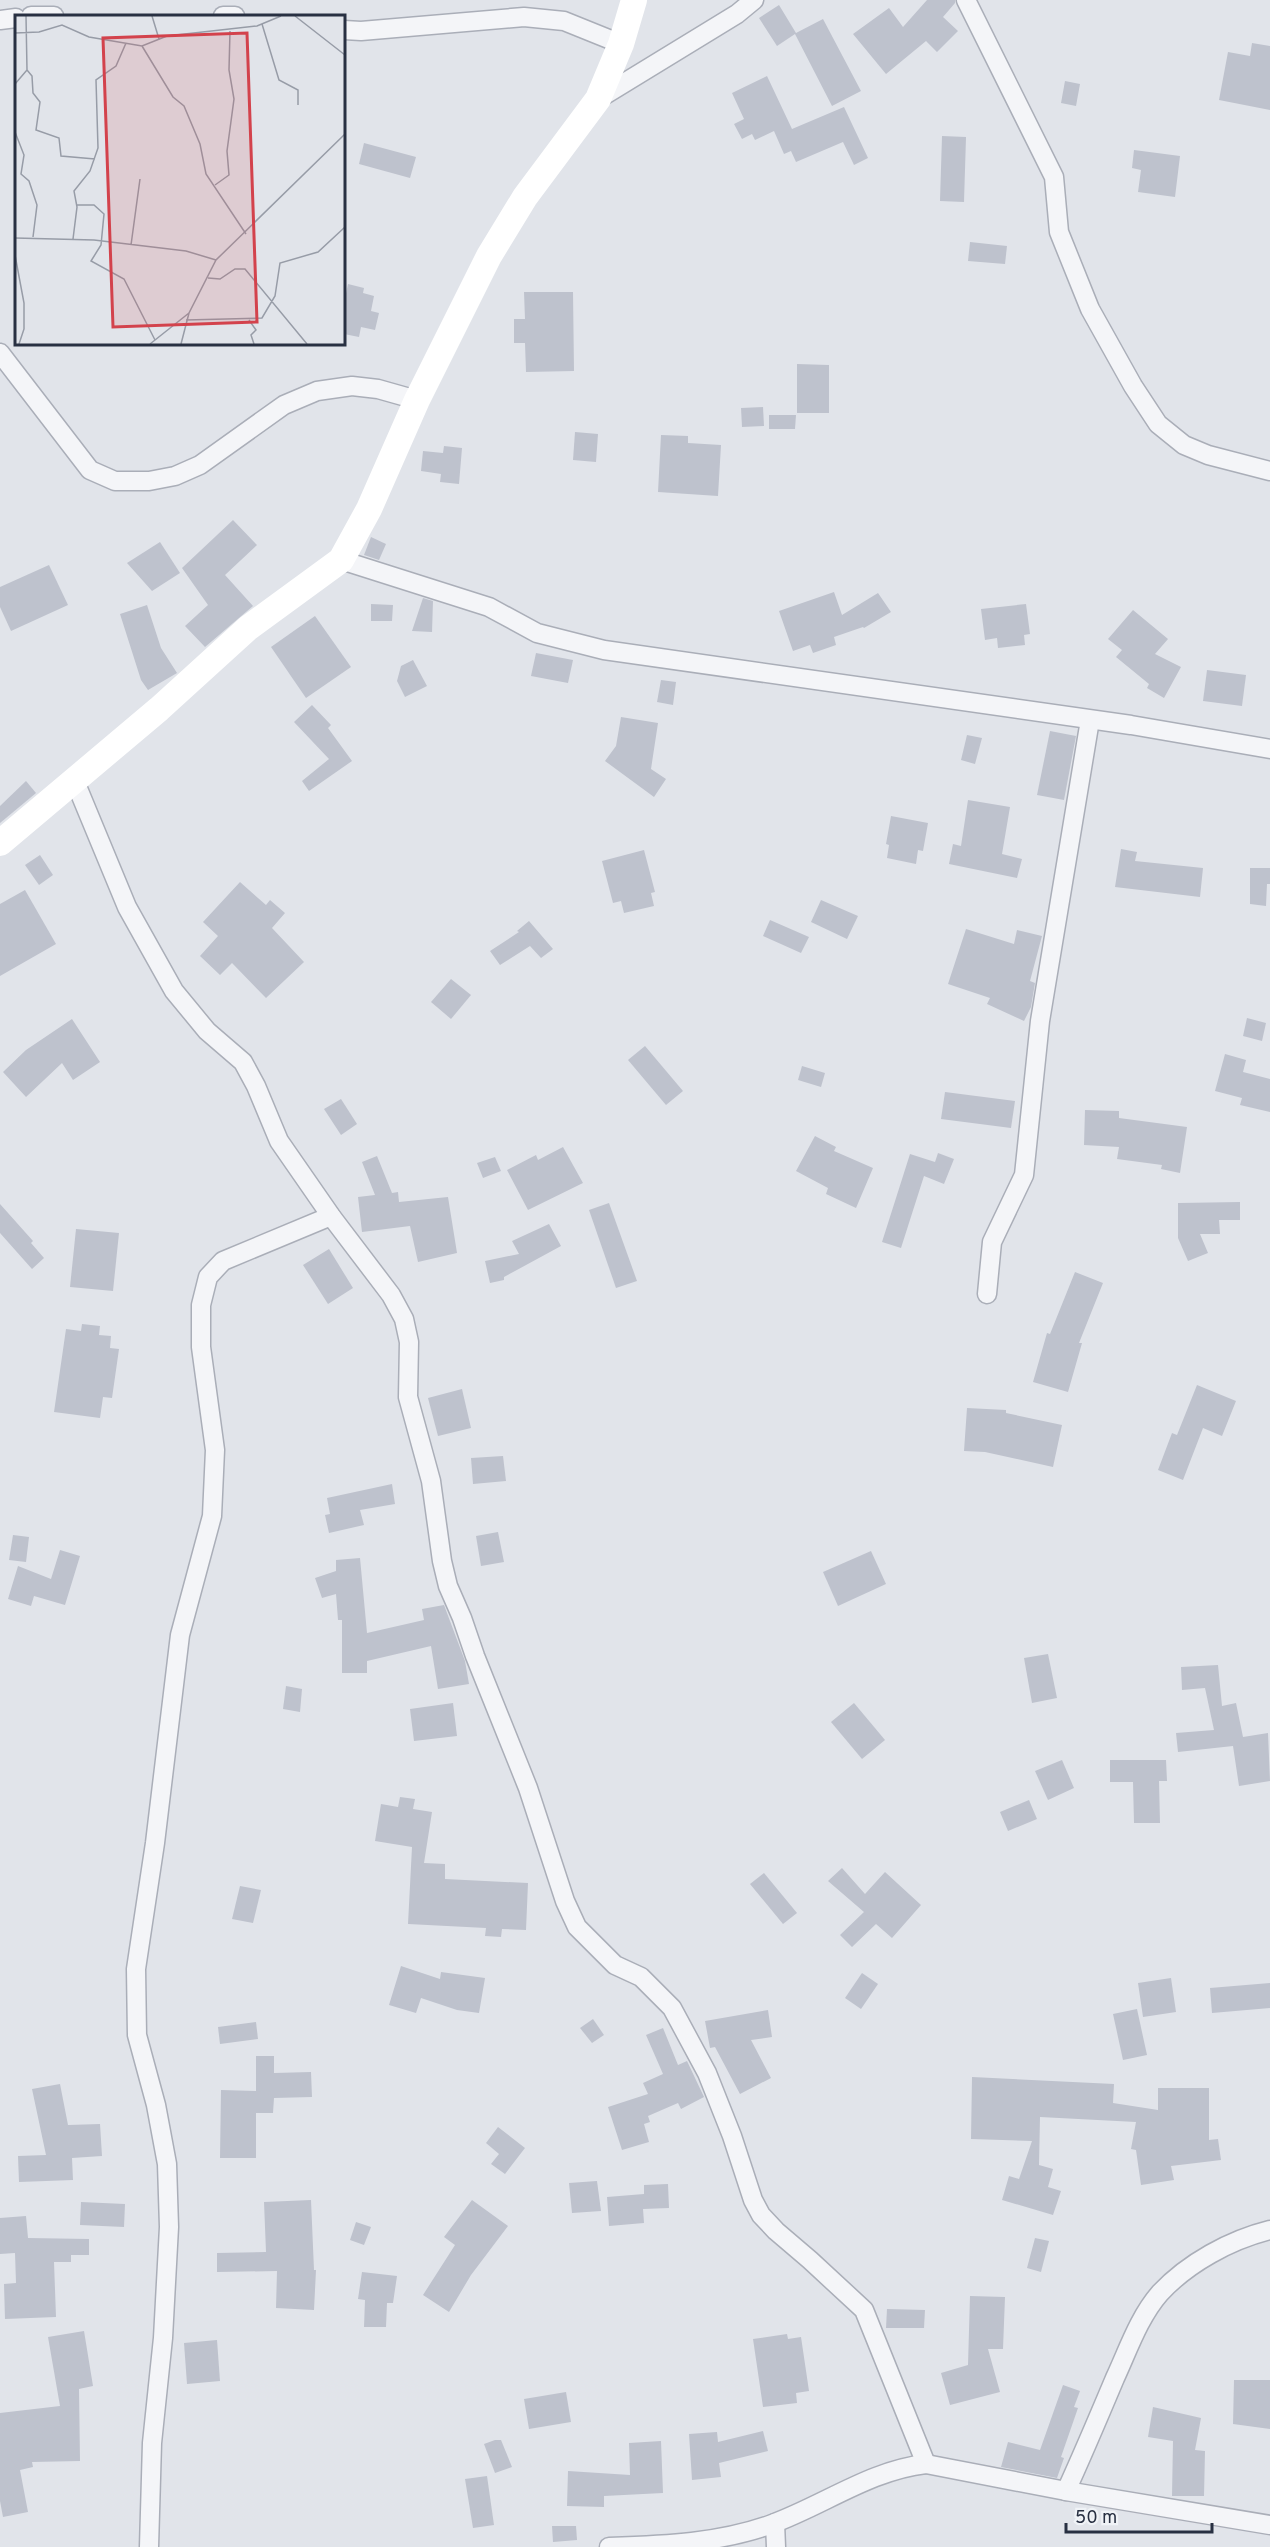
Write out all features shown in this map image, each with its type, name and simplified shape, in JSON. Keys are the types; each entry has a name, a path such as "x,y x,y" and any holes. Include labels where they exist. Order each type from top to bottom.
{"street":[{"path":"55,0 65,15"},
{"path":"0,843 159,709 248,628 341,560 369,509 417,400 489,256 525,196 598,99 621,44 634,0"},
{"path":"598,99 736,14 754,0"},
{"path":"966,0 1054,177 1059,232 1090,309 1133,386 1158,424 1184,445 1208,455 1270,471"},
{"path":"345,30 361,31 524,16 564,21 621,44"},
{"path":"0,20 15,18"},
{"path":"0,353 90,470 115,481 148,481 175,476 200,465 284,405 317,391 352,386 378,389 417,400"},
{"path":"341,560 489,607 537,633 604,650 1090,720 1270,749"},
{"path":"987,1294 992,1242 1024,1175 1040,1022 1090,720"},
{"path":"74,779 127,907 174,991 207,1031 243,1062 256,1086 279,1141 331,1216 391,1295 404,1319 409,1342 408,1397 432,1481 442,1561 448,1586 528,1788 565,1901 577,1927 609,1960 650,1984 672,2008 707,2073 753,2200 761,2215 864,2310 926,2464"},
{"path":"149,2547 152,2443 164,2338 169,2227 167,2164 156,2105 137,2035 136,1969 157,1832 180,1635 212,1516 215,1450 201,1347 201,1305 208,1277 223,1261 331,1216"},
{"path":"1066,2491 1131,2343 1160,2294 1184,2272 1214,2253 1246,2236 1270,2230"},
{"path":"609,2547 706,2541 751,2531 775,2523 880,2475 907,2466 926,2464 1066,2491 1270,2525"},
{"path":"775,2523 776,2547"}],"building":[{"path":"927,0 955,0 943,17 958,31 937,52 926,41 886,74 853,34 889,8 903,27"},
{"path":"779,5 796,33 823,19 861,91 832,106 795,34 777,46 759,18"},
{"path":"1252,43 1270,46 1270,110 1219,100 1228,52 1250,56"},
{"path":"767,76 792,129 844,107 868,158 854,165 843,142 796,162 791,151 784,154 774,131 755,140 752,134 742,139 734,124 744,119 732,93"},
{"path":"1065,81 1080,84 1076,106 1061,103"},
{"path":"942,136 966,137 964,202 940,201"},
{"path":"364,143 416,157 410,178 359,164"},
{"path":"1134,150 1180,156 1175,197 1138,192 1141,170 1132,168"},
{"path":"970,242 1007,246 1005,264 968,261"},
{"path":"348,284 364,288 363,293 374,296 371,311 379,313 375,330 361,327 359,337 345,334 345,298"},
{"path":"524,292 573,292 574,371 526,372 525,343 514,343 514,319 525,319"},
{"path":"797,364 829,365 829,413 797,413"},
{"path":"763,407 764,426 742,427 741,408"},
{"path":"769,415 796,415 795,429 769,429"},
{"path":"575,432 598,434 596,462 573,460"},
{"path":"661,435 688,436 688,443 721,445 718,496 658,492"},
{"path":"444,446 462,448 459,484 440,482 441,474 421,471 423,451 443,453"},
{"path":"233,520 257,545 225,575 253,606 205,647 185,626 208,605 182,568"},
{"path":"371,537 386,544 379,560 364,555"},
{"path":"160,542 180,573 152,591 127,563"},
{"path":"49,565 68,605 11,631 0,607 0,587"},
{"path":"834,592 842,615 878,593 891,612 864,628 834,637 836,645 813,653 810,645 793,651 779,611"},
{"path":"423,598 433,601 432,632 412,631"},
{"path":"371,604 393,605 392,621 371,621"},
{"path":"1026,604 1030,634 1024,635 1025,645 998,648 997,638 985,640 981,609"},
{"path":"147,605 161,648 177,673 148,690 141,680 120,614"},
{"path":"1133,610 1168,639 1155,654 1181,667 1164,698 1147,688 1149,684 1116,657 1122,650 1108,639"},
{"path":"315,616 351,667 306,698 271,647"},
{"path":"536,653 573,660 568,683 531,676"},
{"path":"413,660 427,686 405,697 397,681 401,666"},
{"path":"1207,670 1246,675 1242,706 1203,701"},
{"path":"661,680 676,682 673,705 657,702"},
{"path":"312,705 331,725 328,728 352,761 309,791 302,781 329,759 294,722"},
{"path":"621,717 658,723 651,769 666,779 654,797 605,761 616,746"},
{"path":"1050,731 1076,736 1064,800 1037,795"},
{"path":"967,735 982,738 975,764 961,760"},
{"path":"26,781 36,793 0,823 0,806"},
{"path":"968,800 1010,807 1002,854 1022,859 1017,878 949,864 953,844 961,846"},
{"path":"891,816 928,823 923,851 918,850 916,864 887,858 889,845 886,844"},
{"path":"1121,849 1137,852 1135,861 1203,868 1200,897 1115,887"},
{"path":"644,850 655,892 651,893 654,906 624,913 621,901 613,903 602,861"},
{"path":"40,855 53,875 39,885 25,865"},
{"path":"1250,868 1270,868 1266,906 1250,904"},
{"path":"240,882 266,905 270,900 285,913 272,928 304,962 266,998 232,963 220,975 200,956 218,936 203,922"},
{"path":"25,890 56,944 0,976 0,904"},
{"path":"821,900 858,916 847,939 811,922"},
{"path":"770,920 809,937 801,953 763,936"},
{"path":"529,921 553,949 541,958 530,946 500,965 490,951 519,932 517,931"},
{"path":"966,929 1014,944 1017,930 1042,936 1030,981 1035,983 1031,1007 1024,1021 987,1004 990,998 948,984"},
{"path":"451,979 471,995 451,1019 431,1002"},
{"path":"1247,1018 1266,1023 1262,1041 1243,1036"},
{"path":"72,1019 100,1062 73,1080 62,1063 26,1097 3,1072 26,1050"},
{"path":"645,1046 683,1091 666,1105 628,1060"},
{"path":"1225,1054 1246,1060 1243,1072 1270,1079 1270,1112 1240,1105 1242,1098 1215,1091"},
{"path":"802,1066 825,1073 821,1087 798,1080"},
{"path":"945,1092 1015,1101 1011,1128 941,1119"},
{"path":"341,1099 357,1124 341,1135 324,1109"},
{"path":"1085,1110 1119,1111 1119,1118 1187,1127 1180,1173 1161,1169 1162,1165 1117,1159 1119,1147 1084,1145"},
{"path":"815,1136 836,1147 834,1151 873,1168 856,1208 826,1194 828,1188 796,1171"},
{"path":"563,1147 583,1183 528,1210 507,1170 536,1155 538,1160"},
{"path":"938,1153 954,1159 944,1184 924,1176 901,1248 882,1242 910,1154 935,1162"},
{"path":"377,1156 392,1193 398,1192 399,1202 448,1197 457,1253 418,1262 410,1226 362,1232 358,1197 375,1195 362,1162"},
{"path":"495,1157 501,1171 483,1178 477,1163"},
{"path":"1240,1202 1240,1220 1219,1220 1220,1234 1200,1234 1208,1253 1188,1261 1178,1238 1178,1203"},
{"path":"609,1203 637,1281 616,1288 589,1210"},
{"path":"0,1204 33,1241 31,1243 44,1258 32,1269 0,1233"},
{"path":"549,1224 561,1246 504,1277 504,1280 490,1283 485,1261 519,1254 512,1241"},
{"path":"76,1229 119,1233 113,1291 70,1287"},
{"path":"329,1249 353,1288 328,1304 303,1265"},
{"path":"1075,1272 1103,1283 1079,1343 1082,1343 1068,1392 1033,1382 1047,1333 1050,1334"},
{"path":"82,1324 100,1326 99,1335 111,1336 110,1348 119,1349 112,1398 103,1397 100,1418 54,1412 66,1329 81,1331"},
{"path":"1197,1385 1236,1401 1222,1436 1203,1428 1183,1480 1158,1470 1172,1433 1177,1435"},
{"path":"462,1389 471,1428 438,1436 428,1398"},
{"path":"967,1408 1006,1410 1006,1413 1062,1425 1053,1467 985,1452 964,1451"},
{"path":"503,1456 506,1481 473,1484 471,1458"},
{"path":"392,1484 395,1504 360,1510 364,1525 329,1533 325,1515 330,1514 327,1498"},
{"path":"498,1532 504,1562 481,1566 476,1536"},
{"path":"13,1535 29,1537 26,1562 9,1560"},
{"path":"60,1550 80,1556 65,1605 34,1596 31,1606 8,1599 18,1566 51,1579"},
{"path":"871,1551 886,1584 838,1606 823,1572"},
{"path":"360,1558 367,1633 424,1620 422,1609 444,1605 465,1661 469,1684 438,1689 431,1646 367,1661 367,1673 342,1673 342,1620 338,1620 336,1594 322,1598 315,1578 336,1571 336,1560"},
{"path":"1048,1654 1057,1698 1032,1703 1024,1658"},
{"path":"1218,1665 1222,1706 1236,1703 1243,1737 1268,1733 1270,1781 1239,1786 1233,1746 1178,1752 1176,1733 1214,1730 1205,1688 1182,1690 1181,1667"},
{"path":"286,1686 302,1689 300,1712 283,1709"},
{"path":"453,1703 457,1736 414,1741 410,1709"},
{"path":"854,1703 885,1740 862,1759 831,1722"},
{"path":"1062,1760 1074,1788 1048,1800 1035,1771"},
{"path":"1110,1760 1166,1760 1167,1781 1159,1781 1160,1823 1134,1823 1133,1782 1110,1782"},
{"path":"400,1797 415,1799 413,1809 432,1812 424,1863 445,1864 445,1879 528,1883 526,1930 502,1929 501,1937 485,1936 486,1928 408,1924 412,1847 375,1841 381,1804 398,1807"},
{"path":"1029,1800 1037,1819 1008,1831 1000,1812"},
{"path":"842,1868 865,1894 885,1872 921,1905 892,1938 876,1924 852,1947 840,1935 864,1912 828,1881"},
{"path":"764,1873 797,1913 783,1924 750,1884"},
{"path":"240,1886 261,1890 253,1923 232,1919"},
{"path":"401,1966 440,1979 441,1972 485,1978 479,2013 457,2010 421,1998 416,2013 389,2005"},
{"path":"862,1973 878,1984 861,2009 845,1998"},
{"path":"1171,1978 1176,2012 1143,2017 1138,1983"},
{"path":"1270,1983 1270,2008 1212,2013 1210,1988"},
{"path":"1137,2009 1147,2055 1123,2060 1113,2014"},
{"path":"768,2010 772,2037 751,2040 771,2078 740,2094 715,2047 710,2048 705,2021"},
{"path":"593,2019 604,2035 592,2043 580,2028"},
{"path":"256,2022 258,2039 220,2044 218,2027"},
{"path":"663,2028 678,2065 687,2061 704,2097 681,2109 678,2103 648,2116 650,2122 644,2124 649,2142 622,2150 608,2107 648,2094 643,2083 663,2074 646,2035"},
{"path":"256,2056 274,2056 274,2073 311,2072 312,2097 274,2098 273,2113 256,2113 256,2158 220,2158 221,2090 256,2091"},
{"path":"972,2077 1114,2084 1113,2103 1158,2110 1158,2088 1209,2088 1209,2140 1218,2139 1221,2160 1171,2166 1174,2180 1141,2185 1136,2150 1131,2149 1136,2122 1040,2117 1039,2165 1053,2169 1048,2187 1061,2191 1053,2215 1002,2200 1009,2176 1019,2179 1032,2141 971,2139"},
{"path":"60,2084 68,2125 100,2124 102,2156 72,2158 73,2180 19,2182 18,2156 46,2155 32,2089"},
{"path":"498,2127 525,2148 505,2174 491,2164 499,2154 486,2143"},
{"path":"597,2181 601,2211 572,2213 569,2183"},
{"path":"668,2184 669,2208 643,2209 644,2223 609,2226 607,2197 644,2194 644,2185"},
{"path":"311,2200 314,2270 316,2270 314,2310 276,2308 277,2271 217,2272 217,2253 266,2252 264,2202"},
{"path":"472,2200 508,2226 471,2275 449,2312 423,2295 455,2245 444,2237"},
{"path":"81,2202 125,2204 124,2227 80,2225"},
{"path":"26,2216 28,2238 89,2239 89,2255 71,2255 71,2262 54,2262 56,2317 5,2319 4,2284 16,2283 15,2253 0,2254 0,2218"},
{"path":"356,2222 371,2227 364,2245 350,2240"},
{"path":"1035,2238 1049,2241 1041,2272 1027,2268"},
{"path":"362,2272 397,2276 393,2303 387,2303 386,2327 364,2327 365,2300 358,2299"},
{"path":"970,2296 1005,2297 1003,2349 988,2349 1000,2392 950,2405 941,2373 968,2365"},
{"path":"887,2309 925,2310 924,2328 886,2328"},
{"path":"84,2331 93,2386 79,2389 80,2461 32,2462 33,2467 20,2470 28,2512 3,2517 0,2501 0,2413 60,2406 48,2337"},
{"path":"787,2334 788,2339 801,2337 809,2391 796,2393 797,2403 763,2407 753,2339"},
{"path":"217,2340 220,2381 187,2384 184,2343"},
{"path":"1234,2380 1270,2380 1270,2429 1233,2424"},
{"path":"1063,2385 1080,2391 1074,2407 1078,2408 1061,2457 1064,2458 1057,2478 1001,2467 1008,2442 1040,2450"},
{"path":"566,2392 571,2422 529,2429 524,2399"},
{"path":"1153,2407 1201,2418 1195,2450 1205,2451 1204,2496 1172,2496 1173,2441 1148,2437"},
{"path":"763,2431 768,2451 719,2463 721,2477 692,2480 689,2434 717,2432 718,2442"},
{"path":"501,2440 512,2467 495,2473 484,2444"},
{"path":"661,2441 663,2493 604,2496 604,2507 567,2506 568,2471 630,2475 629,2443"},
{"path":"487,2476 494,2525 473,2528 465,2479"},
{"path":"552,2526 576,2526 577,2540 553,2542"}]}
